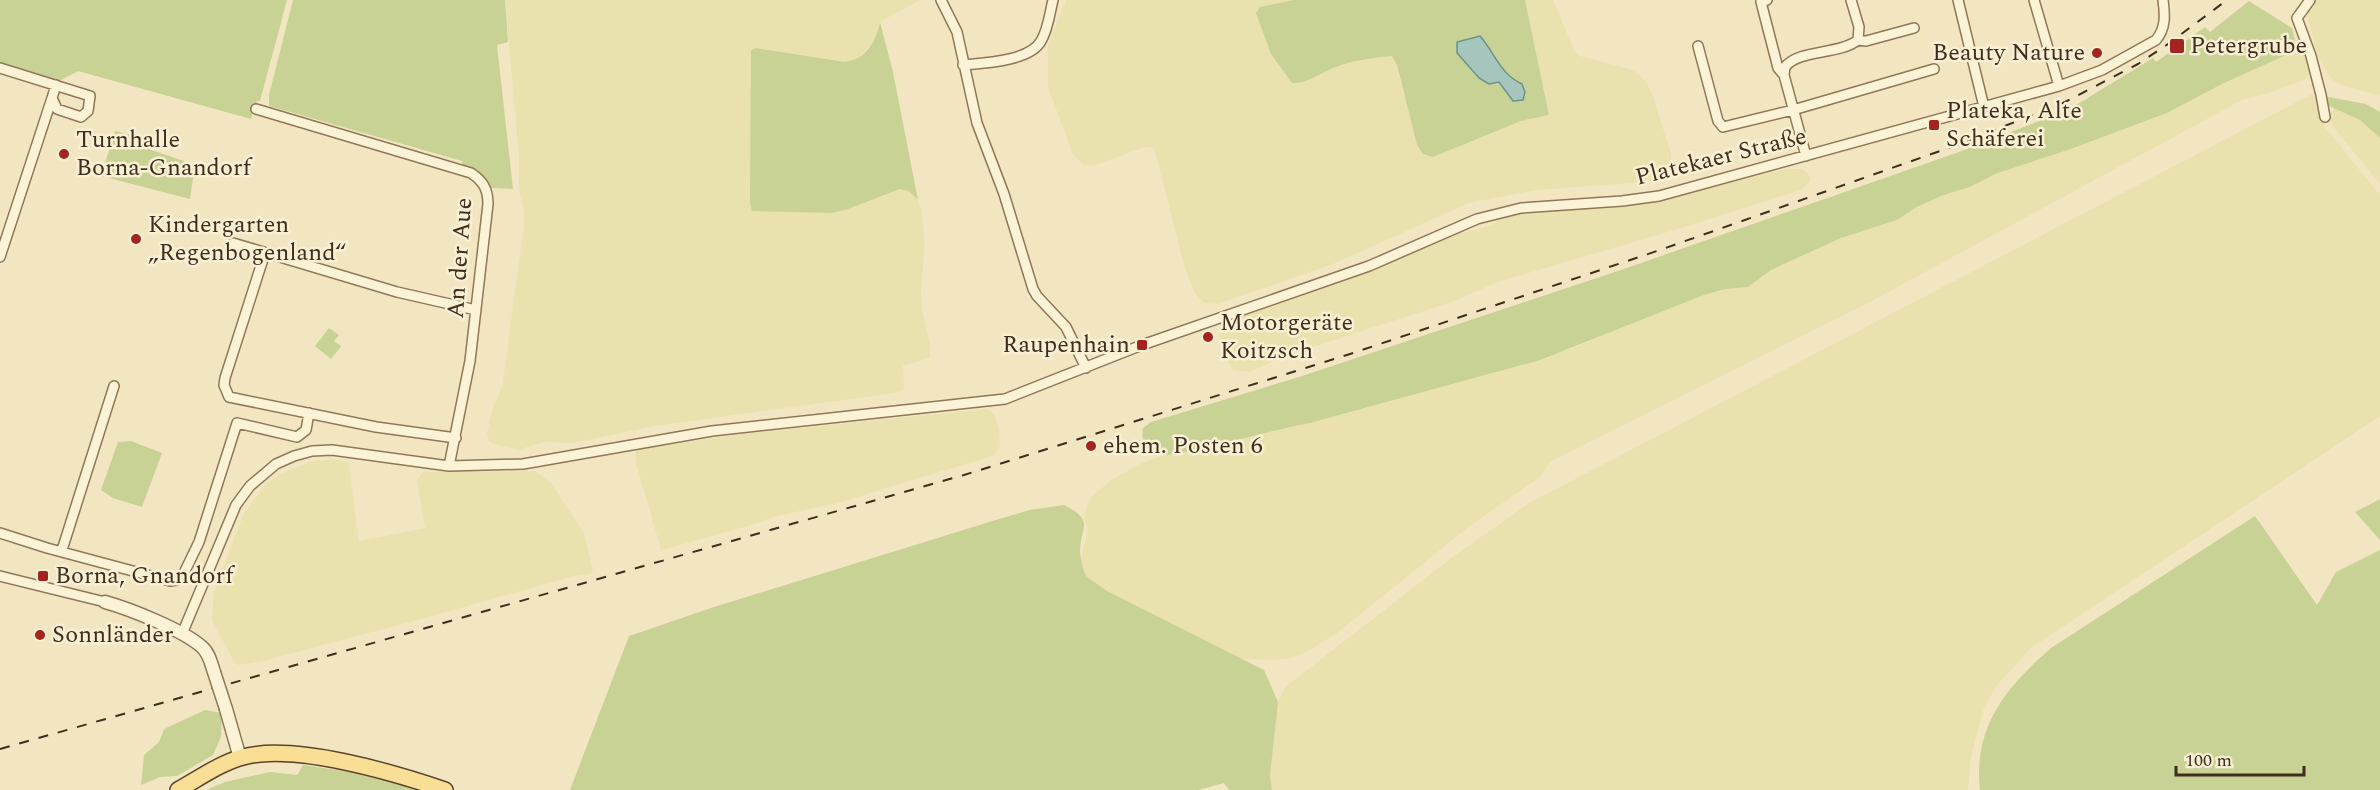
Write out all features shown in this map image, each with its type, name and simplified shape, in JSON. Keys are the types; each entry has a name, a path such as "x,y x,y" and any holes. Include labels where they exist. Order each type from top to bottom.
{"main road":[{"path":"178,790 240,758 264,754 303,756 366,766 445,790"}],"street":[{"path":"182,634 236,505 250,486 276,464 294,456 312,451 332,450 449,466 544,462 712,430 1005,399 1086,368 1066,327 1033,289 1004,194 977,123 957,32 940,0"},
{"path":"963,65 992,62 1029,54 1041,41 1053,0"},
{"path":"1767,0 1761,2 1778,68 1784,75"},
{"path":"1851,0 1859,27 1858,40"},
{"path":"1958,0 1984,107"},
{"path":"2034,0 2059,86"},
{"name":"Platekaer Straße","path":"1086,368 1252,306 1368,266 1458,226 1508,211 1543,206 1640,199 1723,180 2059,86 2102,70 2156,40 2162,33 2164,23 2163,0"},
{"path":"2310,0 2297,18 2311,56 2325,117"},
{"path":"1806,156 1784,75 1788,63 1858,40 1866,41 1914,28"},
{"path":"1698,46 1718,121 1723,127 1793,110 1934,69"},
{"path":"0,68 90,96 90,104 88,111 81,117 57,109 52,98"},
{"path":"0,257 56,85"},
{"name":"An der Aue","path":"256,110 471,173 481,180 488,192 471,361 449,466"},
{"path":"233,243 397,292 477,310"},
{"path":"265,253 225,378 224,384 229,397 376,427 456,438"},
{"path":"62,550 114,386"},
{"path":"0,532 170,580 177,580 183,575 212,504 237,423 297,436 306,430 309,413"},
{"path":"0,576 105,602 182,634 204,649 214,672 240,758"}],"shaded area":[{"path":"505,0 920,0 880,22 878,33 871,45 856,60 845,62 756,48 751,51 751,173 848,209 900,189 910,192 918,200 925,242 922,309 930,344 930,358 903,366 903,390 895,393 655,426 574,443 544,442 518,450 489,441 487,433 493,407 502,388 524,224 519,192 519,157"},
{"path":"1066,0 1293,0 1260,7 1335,67 1361,59 1392,56 1397,65 1403,94 1482,137 1521,121 1549,115 1525,0 1553,0 1575,52 1580,56 1630,69 1639,74 1648,85 1671,154 1672,168 1664,176 1634,183 1537,190 1469,203 1333,264 1218,304 1204,303 1195,293 1184,265 1154,148 1145,147 1093,166 1084,165 1073,155 1048,87 1048,45"},
{"path":"2315,0 2380,0 2380,96 2332,80 2317,55 2307,13"},
{"path":"2293,52 2301,52 2307,59 2311,70 2309,76 2304,80 2242,100 1870,302 1551,461 1540,477 1466,529 1336,634 1292,658 1242,659 1107,591 1086,576 1081,560 1088,529 1084,520 1085,511 1090,498 1111,480 1140,464 1164,455 1310,423 1477,377 1578,346 1704,295 1725,289 1748,287 1771,270 1841,238 1897,220 1915,208 1941,196 1970,187 1995,174 2167,113 2224,83"},
{"path":"2312,94 2317,98 2325,127 2380,195 2380,416 2031,648 1997,685 1984,708 1971,756 1968,790 1272,790 1270,775 1274,726 1278,702 1285,687 1454,556 1529,503"},
{"path":"2335,108 2360,120 2380,138 2380,184 2334,128 2329,114"},
{"path":"1785,169 1802,169 1809,175 1808,184 1801,190 1678,229 1498,282 1452,302 1288,355 1249,372 1233,370 1225,356 1219,334 1223,326 1233,317 1365,273 1446,237 1489,226 1507,215 1537,210 1650,203"},
{"path":"988,409 994,414 999,429 1000,445 992,456 841,502 773,517 666,549 661,549 635,460 636,450 749,433"},
{"path":"334,459 349,464 359,541 425,528 417,480 423,472 535,471 551,483 584,533 593,570 590,574 574,576 263,661 238,665 234,662 213,622 212,615 214,591 244,513 266,484 279,474 313,461"}],"green space":[{"path":"0,0 287,0 260,101 257,101 251,119 78,71 59,81 0,64"},
{"path":"293,0 505,0 508,42 497,45 513,189 491,188 484,177 462,166 462,161 269,106 269,95"},
{"path":"1293,0 1525,0 1549,115 1521,121 1433,157 1423,154 1417,145 1397,65 1392,56 1350,63 1330,69 1309,80 1292,83 1271,54 1256,13 1260,7","holes":["1480,36 1508,75 1522,84 1513,101 1499,81"]},
{"path":"2249,1 2292,28 2296,45 2293,52 2224,83 2167,113 1995,174 1970,187 1941,196 1915,208 1897,220 1841,238 1771,270 1748,287 1725,289 1704,295 1540,360 1310,423 1165,455 1154,453 1144,443 1143,428 1151,422 1302,376 1618,271 1959,152 2068,110 2153,58 2156,62 2205,27 2210,32"},
{"path":"880,22 893,72 918,200 910,192 900,189 832,213 752,211 750,203 751,50 756,48 845,62 859,57 869,48"},
{"path":"2329,97 2366,104 2380,112 2380,138 2360,120 2329,106 2324,99"},
{"path":"115,131 134,136 143,147 195,165 190,199 101,176"},
{"path":"329,328 339,335 334,341 341,346 331,359 315,346"},
{"path":"131,441 162,453 142,507 113,498 101,490 118,442"},
{"path":"2380,499 2380,540 2355,512"},
{"path":"1064,505 1083,520 1080,552 1086,576 1107,591 1264,670 1278,702 1270,775 1272,790 1229,790 1224,783 1198,790 570,790 629,636 714,607 999,519 1030,510"},
{"path":"2255,516 2317,605 2336,572 2380,550 2380,790 1980,790 1979,767 1988,728 2007,693 2035,663 2051,648"},
{"path":"205,710 222,713 221,737 213,755 177,776 160,777 141,785 144,755 159,742 164,729"},
{"path":"303,765 358,773 419,790 206,790 225,782 270,772 297,775"}],"water":[{"path":"1480,36 1508,75 1522,84 1525,92 1523,100 1513,101 1499,82 1489,84 1479,78 1457,53 1457,42"}],"railway":[{"path":"0,749 964,475 1350,354 1657,251 1957,145 2065,102 2138,64 2227,0"}],"place":[{"name":"Petergrube","path":"2177,46"},
{"name":"Beauty Nature","path":"2097,53"},
{"name":"Plateka, Alte Schäferei","path":"1934,125"},
{"name":"Turnhalle Borna-Gnandorf","path":"64,154"},
{"name":"Kindergarten „Regenbogenland“","path":"136,239"},
{"name":"Motorgeräte Koitzsch","path":"1208,337"},
{"name":"Raupenhain","path":"1142,345"},
{"name":"ehem. Posten 6","path":"1091,446"},
{"name":"Borna, Gnandorf","path":"43,576"},
{"name":"Sonnländer","path":"40,635"}]}
